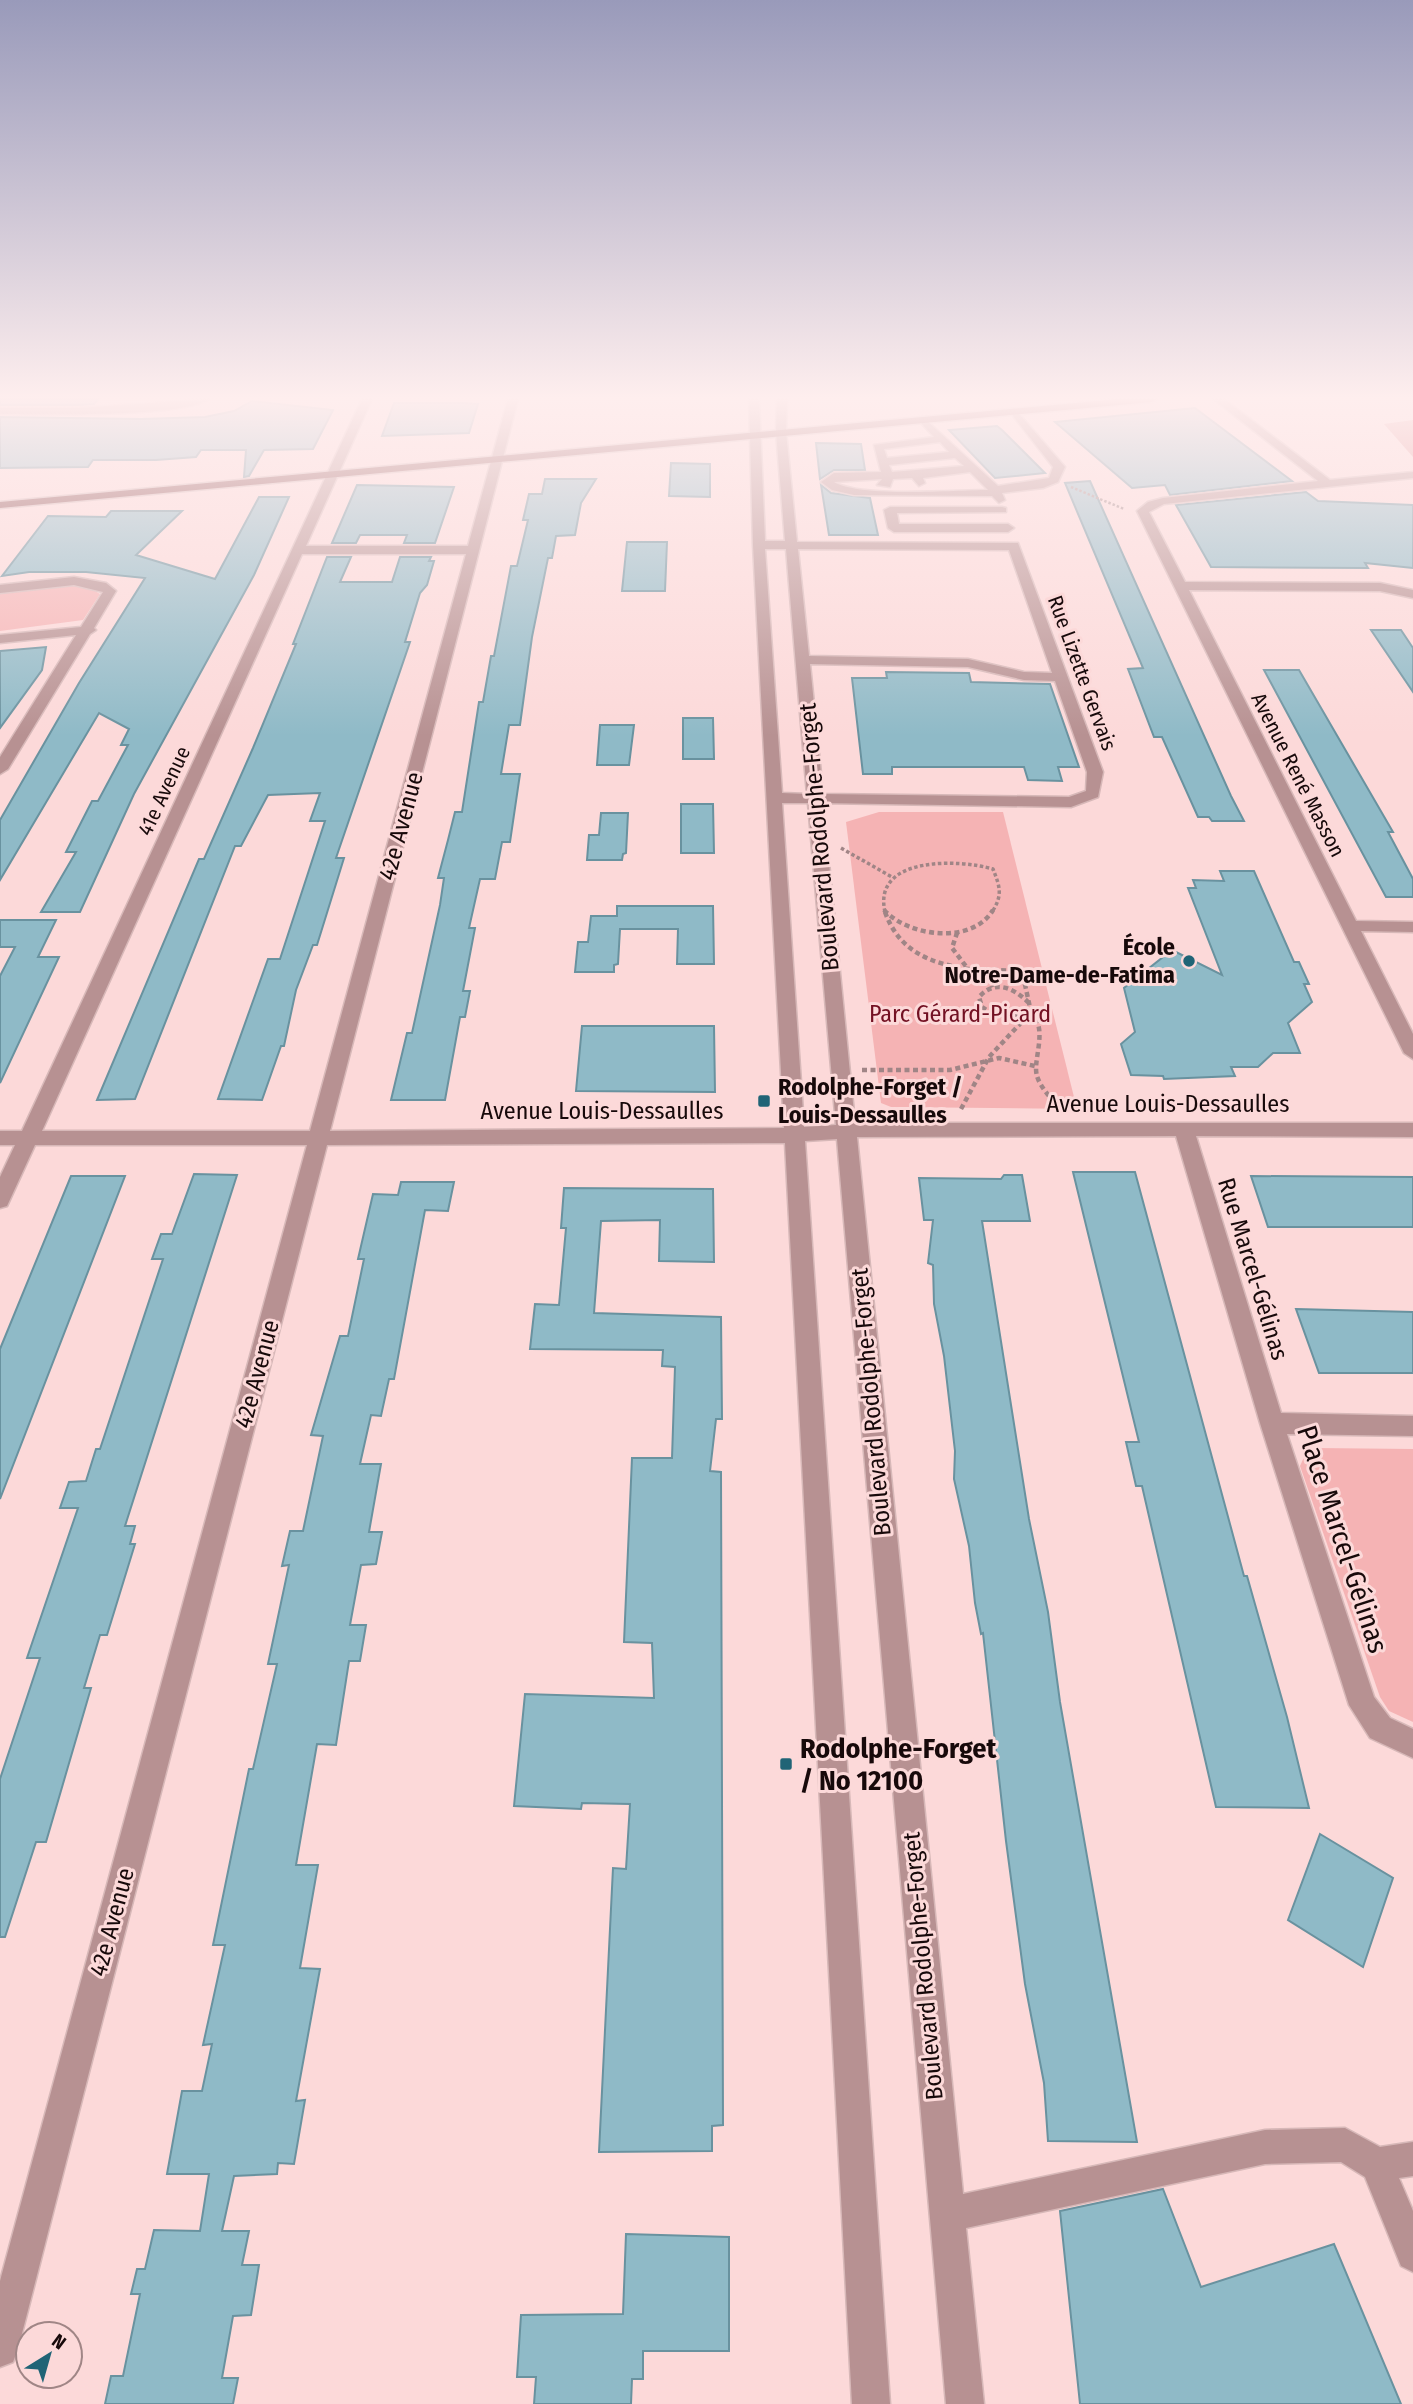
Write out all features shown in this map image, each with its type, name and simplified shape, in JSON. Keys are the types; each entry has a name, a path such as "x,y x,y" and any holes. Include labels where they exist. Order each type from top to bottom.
{"street":[{"name":"41e Avenue","path":"0,1200 315,511"},
{"name":"42e Avenue","path":"0,2349 484,511"},
{"name":"Boulevard Rodolphe-Forget","path":"758,511 870,2404"},
{"name":"Boulevard Rodolphe-Forget","path":"790,511 965,2404"},
{"path":"890,511 899,546"},
{"name":"Rue Lizette Gervais","path":"774,798 1071,802 1093,794 1095,772 1002,511"},
{"path":"1144,516 1145,511"},
{"name":"Avenue René Masson","path":"1144,516 1413,1053"},
{"path":"894,528 1008,528"},
{"path":"759,544 1014,546"},
{"path":"298,550 474,550"},
{"path":"0,589 39,583 90,583 107,587 109,596 0,769"},
{"path":"1180,586 1380,587 1413,594"},
{"path":"0,639 89,630"},
{"path":"919,644 921,660"},
{"path":"803,660 921,660 968,663 1024,676 1060,677"},
{"path":"1350,926 1413,926"},
{"name":"Avenue Louis-Dessaulles","path":"0,1138 796,1135 953,1129 1413,1130"},
{"name":"Rue Marcel-Gélinas","path":"1184,1130 1272,1423"},
{"name":"Place Marcel-Gélinas","path":"1413,1426 1272,1423 1363,1705 1380,1728 1413,1744"},
{"path":"947,2215 1265,2147 1345,2145 1377,2165 1413,2254"},
{"path":"1377,2165 1413,2159"}],"path":[{"path":"1132,511 1144,516"},
{"path":"819,836 892,877"},
{"path":"884,912 919,930 958,932 987,920 1000,899 1001,889 993,869 970,862 939,863 892,877 885,884 882,896 884,912 890,932 914,953 950,967 1022,971 1031,1012 1036,1017 1041,1052 1035,1066 1040,1086 1077,1130"},
{"path":"958,932 950,943 950,950 968,969"},
{"path":"985,970 993,987"},
{"path":"1029,1003 1014,990 993,987 979,997 986,1011 1008,1017 1031,1012"},
{"path":"953,1129 962,1105 989,1057 1031,1012"},
{"path":"840,1070 952,1070 989,1057 1005,1057 1035,1066"}],"green space":[{"path":"73,586 90,588 100,594 83,620 0,631 0,593"},
{"name":"Parc Gérard-Picard","path":"879,812 1003,812 1077,1109 891,1107 881,1103 846,822"},
{"path":"1316,1448 1413,1449 1413,1722 1389,1711 1380,1697 1300,1466 1305,1455"}],"building":[{"path":"111,511 182,511 136,555 215,579 251,511 283,511 254,575 134,794 80,912 41,912 76,852 66,852 92,801 98,801 128,745 121,745 129,729 99,713 0,880 0,820 79,683 145,578 86,572 29,572 2,576 48,516 106,517"},
{"path":"346,511 446,511 435,543 404,543 407,535 360,535 356,543 332,543"},
{"path":"525,511 579,511 575,535 556,536 552,558 548,558 532,637 520,725 509,725 501,774 520,774 510,842 502,842 495,879 480,879 469,928 475,928 463,991 470,991 465,1017 460,1017 445,1100 391,1100 407,1033 412,1033 440,905 444,878 438,878 455,812 462,812 479,702 483,702 491,656 494,656 511,566 517,566 528,520 523,520"},
{"path":"825,511 873,511 878,535 829,535"},
{"path":"1077,511 1104,511 1244,821 1212,821 1209,817 1198,817 1162,737 1154,737 1128,669 1143,668"},
{"path":"1179,511 1413,511 1413,568 1365,563 1368,568 1211,567"},
{"path":"627,542 667,542 665,591 622,591"},
{"path":"327,557 351,557 340,582 392,582 400,557 431,557 429,561 434,561 427,585 420,593 405,642 410,642 336,858 344,858 317,945 313,945 296,990 284,1046 281,1046 262,1100 218,1099 268,959 280,959 325,821 310,821 320,793 268,795 241,846 235,846 135,1099 97,1100 199,859 204,859 253,748 296,644 293,644"},
{"path":"1371,630 1401,630 1413,648 1413,692"},
{"path":"46,647 42,670 0,728 0,651"},
{"path":"1264,670 1299,670 1393,832 1388,832 1413,879 1413,897 1386,897"},
{"path":"886,672 969,673 971,682 1050,684 1079,767 1058,767 1062,781 1028,780 1024,767 892,767 892,774 863,774 852,678 887,678"},
{"path":"683,718 713,718 714,759 683,759"},
{"path":"600,725 634,725 629,765 597,765"},
{"path":"681,804 713,804 714,853 681,853"},
{"path":"601,813 628,813 626,853 623,854 622,860 587,860 589,835 599,835"},
{"path":"1220,871 1254,871 1294,962 1299,962 1309,984 1304,984 1312,1002 1288,1023 1300,1053 1273,1053 1258,1067 1231,1067 1235,1076 1164,1079 1163,1076 1131,1075 1121,1044 1135,1032 1124,988 1172,950 1222,975 1188,888 1196,888 1193,880 1224,881"},
{"path":"617,906 713,906 714,964 677,964 678,929 620,929 618,964 614,965 614,972 575,972 578,942 588,942 591,916 617,916"},
{"path":"0,920 56,920 38,957 59,957 0,1083 0,976 15,947 0,947"},
{"path":"582,1026 714,1026 715,1092 576,1091"},
{"path":"1073,1172 1135,1172 1244,1576 1247,1576 1287,1717 1309,1808 1216,1807 1142,1486 1136,1486 1126,1442 1139,1442"},
{"path":"194,1174 237,1175 125,1526 135,1526 130,1544 135,1544 107,1635 100,1635 84,1688 91,1688 46,1842 36,1842 5,1937 0,1937 0,1779 40,1658 27,1658 78,1508 60,1508 69,1482 86,1481 96,1449 100,1449 163,1259 152,1259 161,1234 172,1234"},
{"path":"1004,1175 1022,1175 1030,1221 982,1221 1029,1519 1048,1612 1060,1702 1137,2142 1048,2141 1044,2083 1025,1984 1006,1841 983,1633 981,1634 975,1603 969,1546 954,1479 955,1451 944,1356 934,1304 933,1265 928,1263 933,1220 924,1220 919,1178 1001,1179"},
{"path":"71,1176 125,1176 0,1499 0,1349"},
{"path":"1251,1176 1413,1177 1413,1227 1268,1227"},
{"path":"401,1182 454,1182 448,1211 425,1210 394,1379 389,1379 381,1416 371,1415 360,1464 381,1464 369,1532 382,1532 376,1564 361,1565 350,1625 366,1625 360,1661 349,1661 336,1745 317,1744 296,1865 318,1865 300,1968 320,1969 296,2101 305,2100 294,2164 278,2163 277,2174 234,2176 222,2231 249,2231 242,2265 259,2265 251,2315 233,2316 222,2378 238,2378 233,2404 105,2404 111,2376 123,2376 140,2294 131,2294 137,2269 145,2269 154,2230 200,2231 209,2174 167,2174 182,2091 202,2091 212,2044 203,2045 225,1945 213,1945 249,1769 253,1769 277,1664 268,1664 289,1565 282,1566 290,1531 303,1531 323,1436 311,1435 340,1336 348,1336 364,1259 358,1259 373,1194 398,1195"},
{"path":"564,1188 713,1189 714,1262 659,1261 660,1220 601,1221 594,1313 721,1317 722,1419 716,1419 710,1471 721,1472 723,2125 712,2126 712,2151 599,2152 613,1868 626,1869 630,1804 582,1803 581,1809 514,1806 525,1694 654,1698 652,1643 624,1642 632,1458 672,1458 675,1367 662,1366 663,1350 530,1349 535,1304 559,1305 566,1228 561,1228"},
{"path":"1296,1309 1413,1312 1413,1373 1319,1373"},
{"path":"1320,1834 1393,1878 1363,1967 1288,1920"},
{"path":"1163,2189 1201,2287 1334,2244 1401,2404 1080,2404 1060,2211"},
{"path":"626,2234 729,2237 729,2351 643,2351 643,2379 632,2379 631,2404 534,2404 536,2377 517,2377 521,2315 623,2314"}],"place":[{"name":"École Notre-Dame-de-Fatima","path":"1189,961"},
{"name":"Rodolphe-Forget / Louis-Dessaulles","path":"764,1101"},
{"name":"Rodolphe-Forget / No 12100","path":"786,1764"}]}
